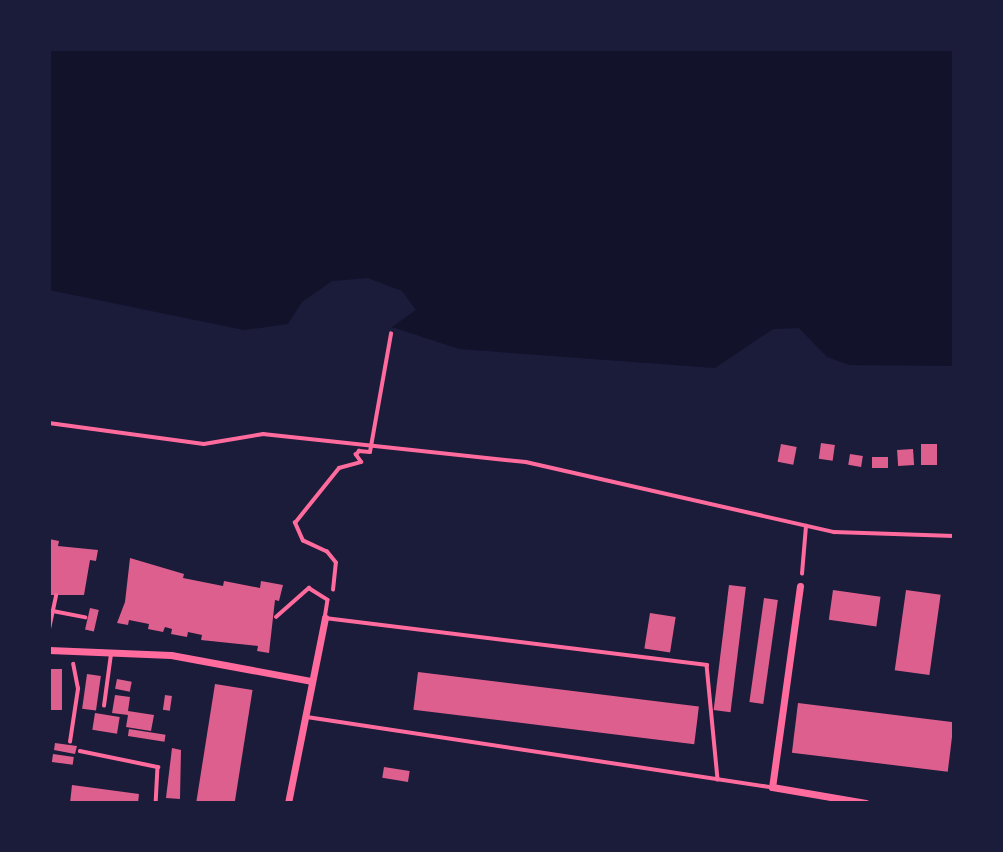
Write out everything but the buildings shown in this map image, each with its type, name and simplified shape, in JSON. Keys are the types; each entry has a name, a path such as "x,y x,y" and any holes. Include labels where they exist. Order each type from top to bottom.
{"street":[{"path":"800,586 772,787 866,803"},
{"path":"288,803 325,618"},
{"path":"49,650 171,654 312,681"}],"lane":[{"path":"276,617 309,588 328,600 325,618 708,665 718,779"},
{"path":"104,706 111,651"},
{"path":"305,717 772,787"},
{"path":"80,751 158,766 156,803"}],"path":[{"path":"370,449 391,334"},
{"path":"49,423 204,444 263,434 370,449 526,463 806,525 860,534 954,536"},
{"path":"328,600 335,587 336,563 327,552 303,541 295,523 339,468 361,462 355,453 370,449"},
{"path":"800,586 806,525"},
{"path":"49,629 56,596"},
{"path":"53,611 85,617"},
{"path":"70,742 78,689 73,651"}],"shaded area":[{"path":"49,49 954,49 954,366 849,365 827,357 799,328 773,329 715,368 459,349 392,327 416,310 402,291 368,278 332,281 302,302 288,324 244,330 49,290"}]}
